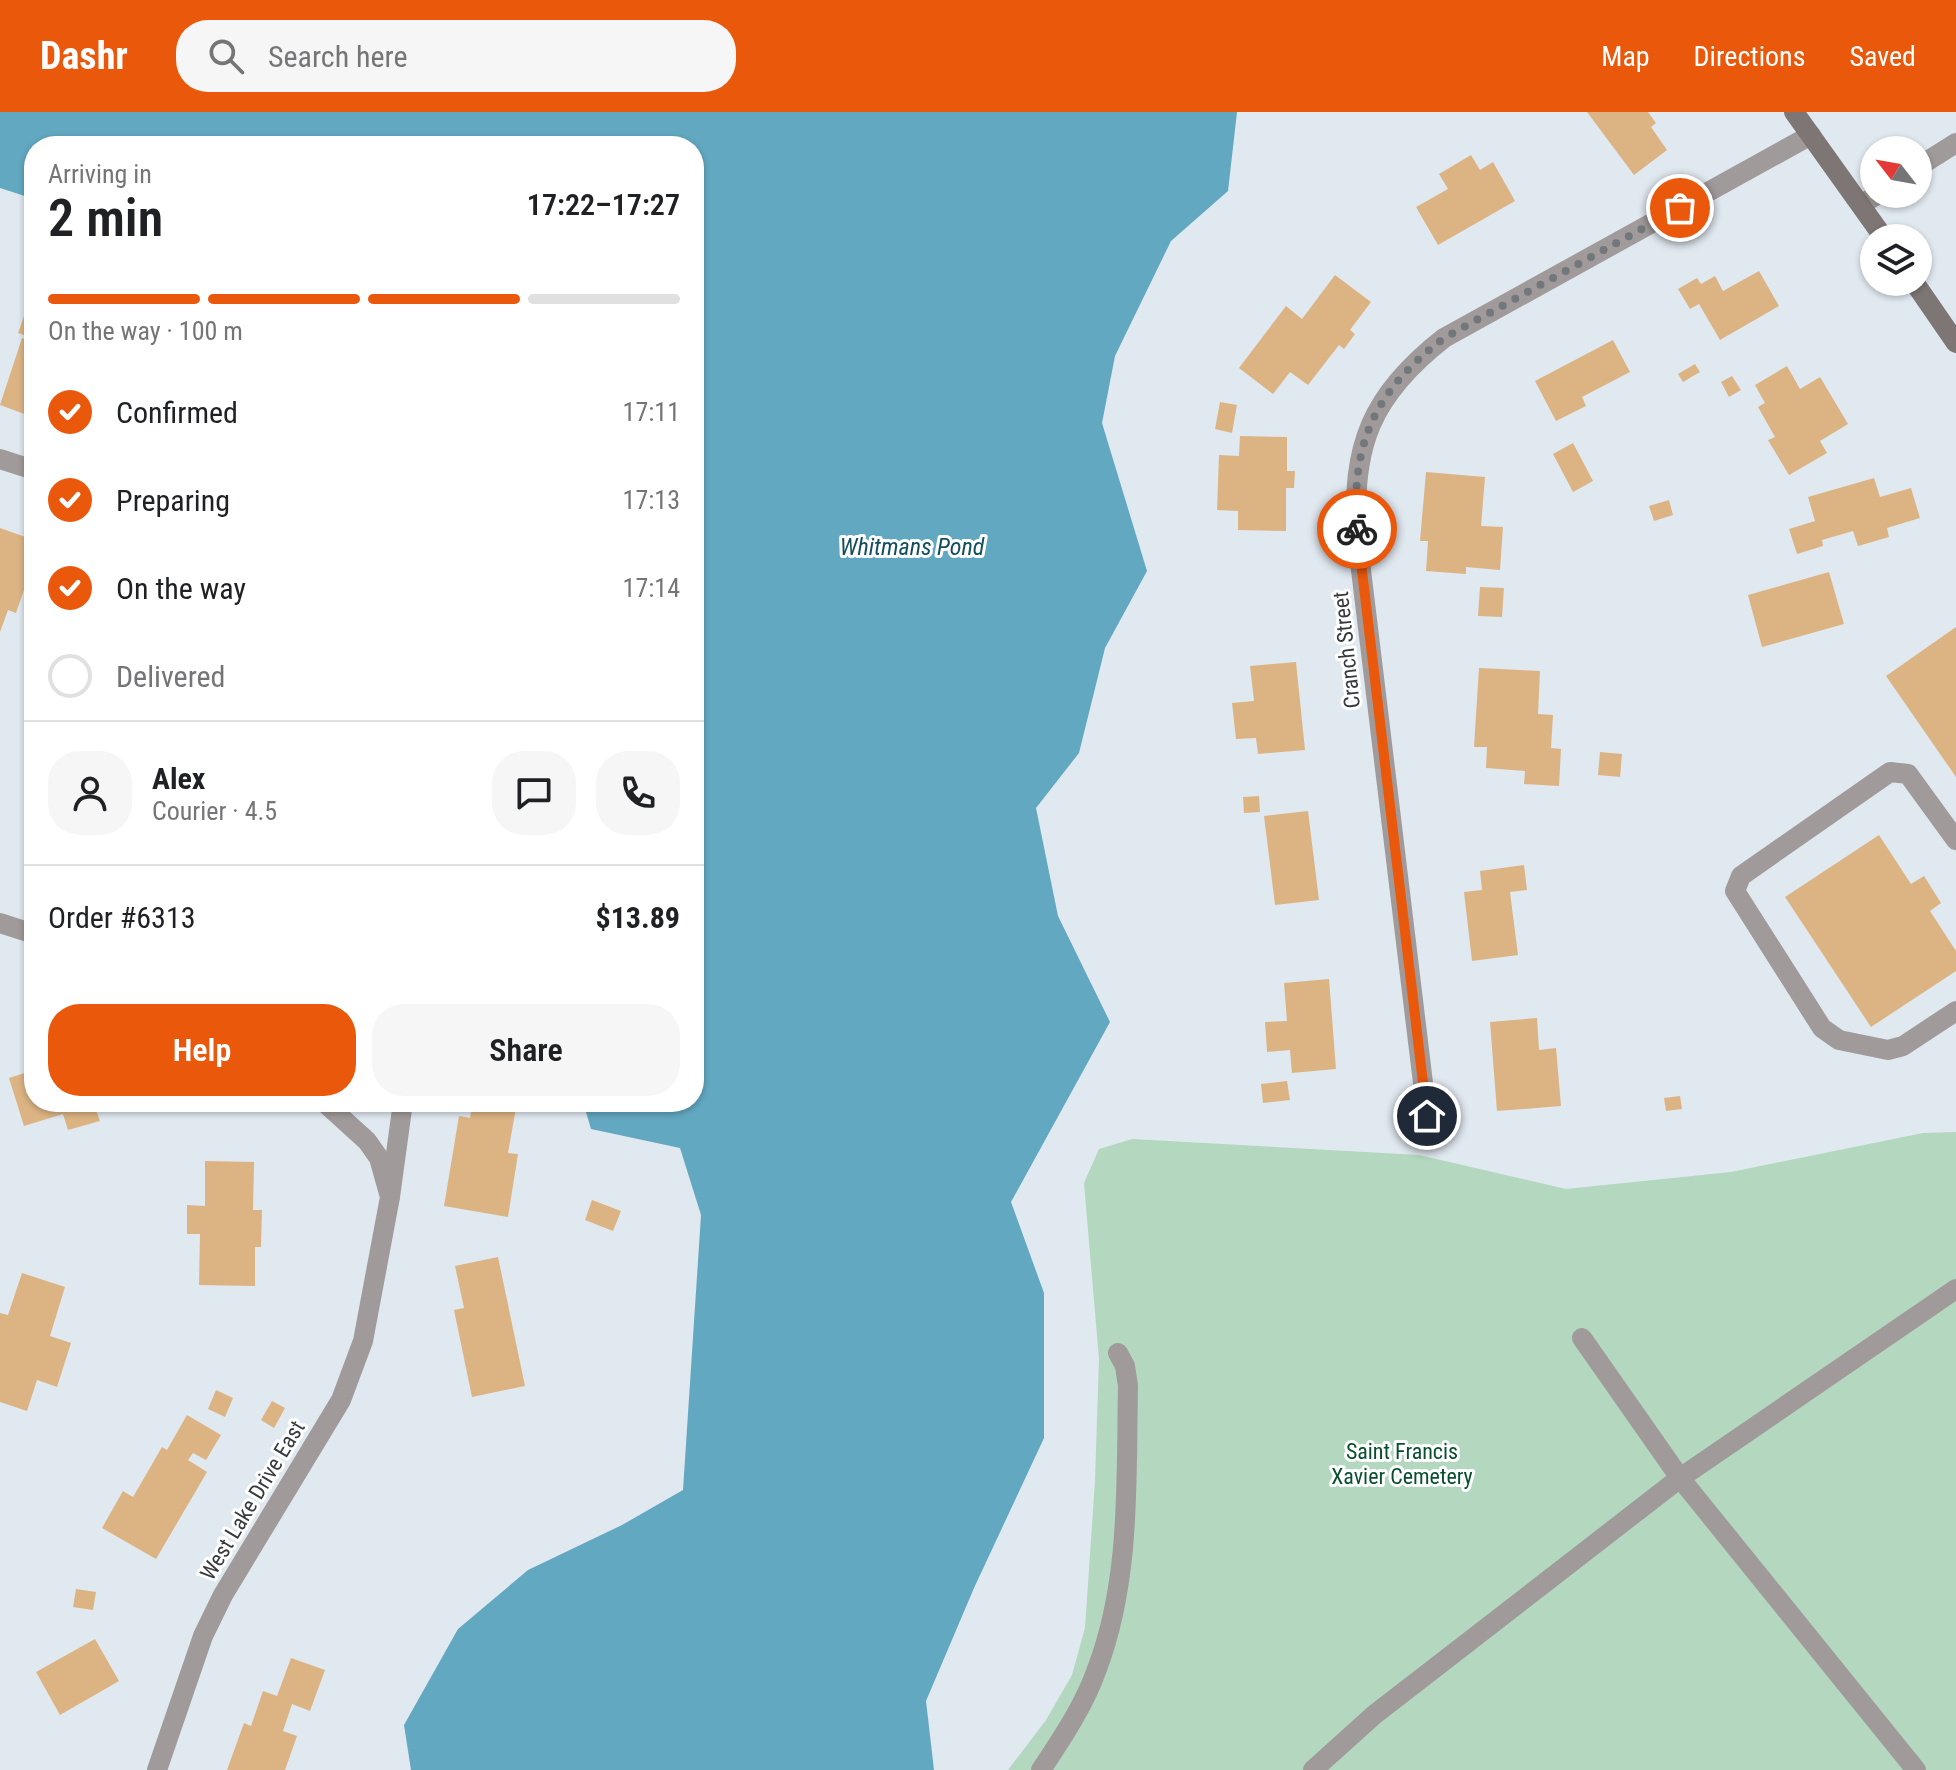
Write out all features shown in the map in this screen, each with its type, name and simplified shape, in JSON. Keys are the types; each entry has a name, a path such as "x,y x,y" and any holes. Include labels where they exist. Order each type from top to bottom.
{"main road":[{"path":"1794,112 1860,189"},
{"path":"1924,296 1956,343"}],"street":[{"name":"Cranch Street","path":"1427,1116 1357,537 1355,498 1360,458 1371,422 1390,387 1415,360 1444,338 1811,135"},
{"path":"1932,158 1956,143"},
{"path":"0,459 24,467"},
{"path":"1956,840 1908,774 1890,772 1741,876 1735,891 1822,1028 1839,1040 1888,1050 1903,1046 1956,1011"},
{"path":"0,923 24,931"},
{"path":"335,1112 367,1141 379,1158 390,1197"},
{"name":"West Lake Drive East","path":"157,1770 187,1677 216,1609 341,1400 355,1370 381,1254 402,1112"},
{"path":"1313,1770 1374,1715 1680,1478 1956,1289"},
{"path":"1582,1338 1680,1478 1916,1770"},
{"path":"1041,1770 1078,1713 1098,1669 1119,1589 1125,1520 1128,1386 1125,1366 1118,1353"}],"green space":[{"name":"Saint Francis Xavier Cemetery","path":"1956,1132 1956,1770 1008,1770 1046,1720 1072,1675 1085,1628 1099,1359 1084,1183 1099,1149 1132,1139 1419,1155 1566,1189 1731,1172 1923,1133"}],"water":[{"name":"Whitmans Pond","path":"0,112 1237,112 1228,191 1171,241 1115,356 1102,423 1147,571 1105,648 1079,753 1036,808 1058,916 1110,1022 1011,1202 1044,1293 1044,1438 974,1588 926,1701 934,1770 411,1770 404,1725 458,1629 528,1570 622,1525 683,1490 701,1215 680,1148 591,1129 586,1112 704,1112 704,136 24,136 24,196 0,188"}],"building":[{"path":"1587,112 1648,112 1656,123 1651,127 1667,150 1634,175"},
{"path":"1471,155 1480,170 1493,162 1515,201 1438,245 1416,207 1448,189 1439,174"},
{"path":"1759,271 1779,306 1720,340 1699,304 1690,309 1678,289 1697,278 1701,284 1715,276 1723,291"},
{"path":"1335,275 1371,302 1350,330 1355,334 1344,349 1339,345 1308,385 1290,372 1273,394 1239,368 1286,306 1302,319"},
{"path":"24,316 24,335 18,333"},
{"path":"22,338 24,414 0,405"},
{"path":"1613,340 1630,372 1582,397 1586,406 1556,421 1535,381"},
{"path":"1695,364 1700,372 1683,382 1678,374"},
{"path":"1787,366 1800,389 1820,377 1848,424 1820,441 1827,453 1789,475 1768,440 1775,437 1758,407 1765,403 1755,385"},
{"path":"1732,376 1741,390 1729,397 1721,382"},
{"path":"1220,402 1237,405 1232,433 1215,429"},
{"path":"1240,436 1287,437 1287,471 1295,471 1294,488 1286,488 1286,531 1238,530 1238,511 1217,510 1219,455 1239,456"},
{"path":"1573,443 1593,481 1573,492 1553,454"},
{"path":"1426,472 1485,477 1481,526 1503,527 1500,570 1466,567 1466,574 1426,571 1428,541 1420,541"},
{"path":"1874,478 1880,497 1911,488 1920,518 1887,528 1889,537 1858,546 1853,531 1822,540 1823,546 1797,554 1789,529 1815,521 1808,497"},
{"path":"1669,500 1673,515 1654,521 1649,506"},
{"path":"0,528 24,536 24,590 16,613 8,610 0,632"},
{"path":"1829,572 1844,624 1762,647 1748,595"},
{"path":"1480,587 1504,588 1502,617 1478,616"},
{"path":"1956,627 1956,777 1886,676"},
{"path":"1296,662 1305,750 1258,754 1256,738 1236,739 1232,703 1254,701 1250,666"},
{"path":"1479,668 1540,671 1538,714 1553,715 1551,748 1561,749 1559,786 1524,784 1525,771 1486,768 1487,747 1474,747"},
{"path":"1600,752 1622,754 1620,777 1598,775"},
{"path":"1259,796 1260,812 1244,813 1243,797"},
{"path":"1308,811 1319,900 1275,905 1264,816"},
{"path":"1879,835 1911,884 1924,876 1941,903 1930,911 1956,951 1956,971 1871,1027 1785,897"},
{"path":"1524,865 1527,890 1510,892 1518,955 1472,961 1464,892 1482,890 1480,871"},
{"path":"1329,979 1336,1069 1292,1073 1290,1050 1267,1052 1265,1022 1287,1021 1284,983"},
{"path":"1537,1018 1539,1050 1556,1048 1561,1106 1497,1111 1490,1022"},
{"path":"24,1073 24,1112 97,1112 100,1121 68,1130 63,1114 24,1126 9,1078"},
{"path":"1287,1081 1290,1100 1263,1103 1261,1084"},
{"path":"1680,1096 1682,1109 1666,1111 1664,1098"},
{"path":"471,1112 515,1112 508,1153 518,1154 508,1217 444,1206 459,1116 470,1118"},
{"path":"205,1161 254,1162 253,1210 262,1210 261,1247 255,1247 255,1286 199,1285 200,1234 187,1234 187,1205 205,1206"},
{"path":"592,1200 621,1211 613,1231 585,1220"},
{"path":"498,1257 525,1386 472,1397 454,1310 464,1308 455,1266"},
{"path":"22,1273 65,1287 50,1336 71,1343 57,1387 37,1380 27,1411 0,1402 0,1313 8,1315"},
{"path":"216,1390 233,1398 225,1417 208,1409"},
{"path":"272,1401 285,1408 274,1428 261,1420"},
{"path":"187,1415 221,1435 206,1460 193,1453 188,1460 207,1472 156,1559 102,1528 123,1491 133,1497 162,1447 167,1450"},
{"path":"76,1589 96,1592 93,1610 73,1607"},
{"path":"95,1639 119,1681 60,1715 36,1672"},
{"path":"291,1658 325,1670 310,1711 292,1704 283,1731 297,1736 285,1770 227,1770 244,1723 251,1726 263,1691 277,1696"}],"way so far":[{"path":"1357,529 1355,498 1360,458 1371,422 1390,387 1415,360 1444,338 1680,208"}],"route":[{"path":"1357,529 1389,820 1427,1116"}]}
